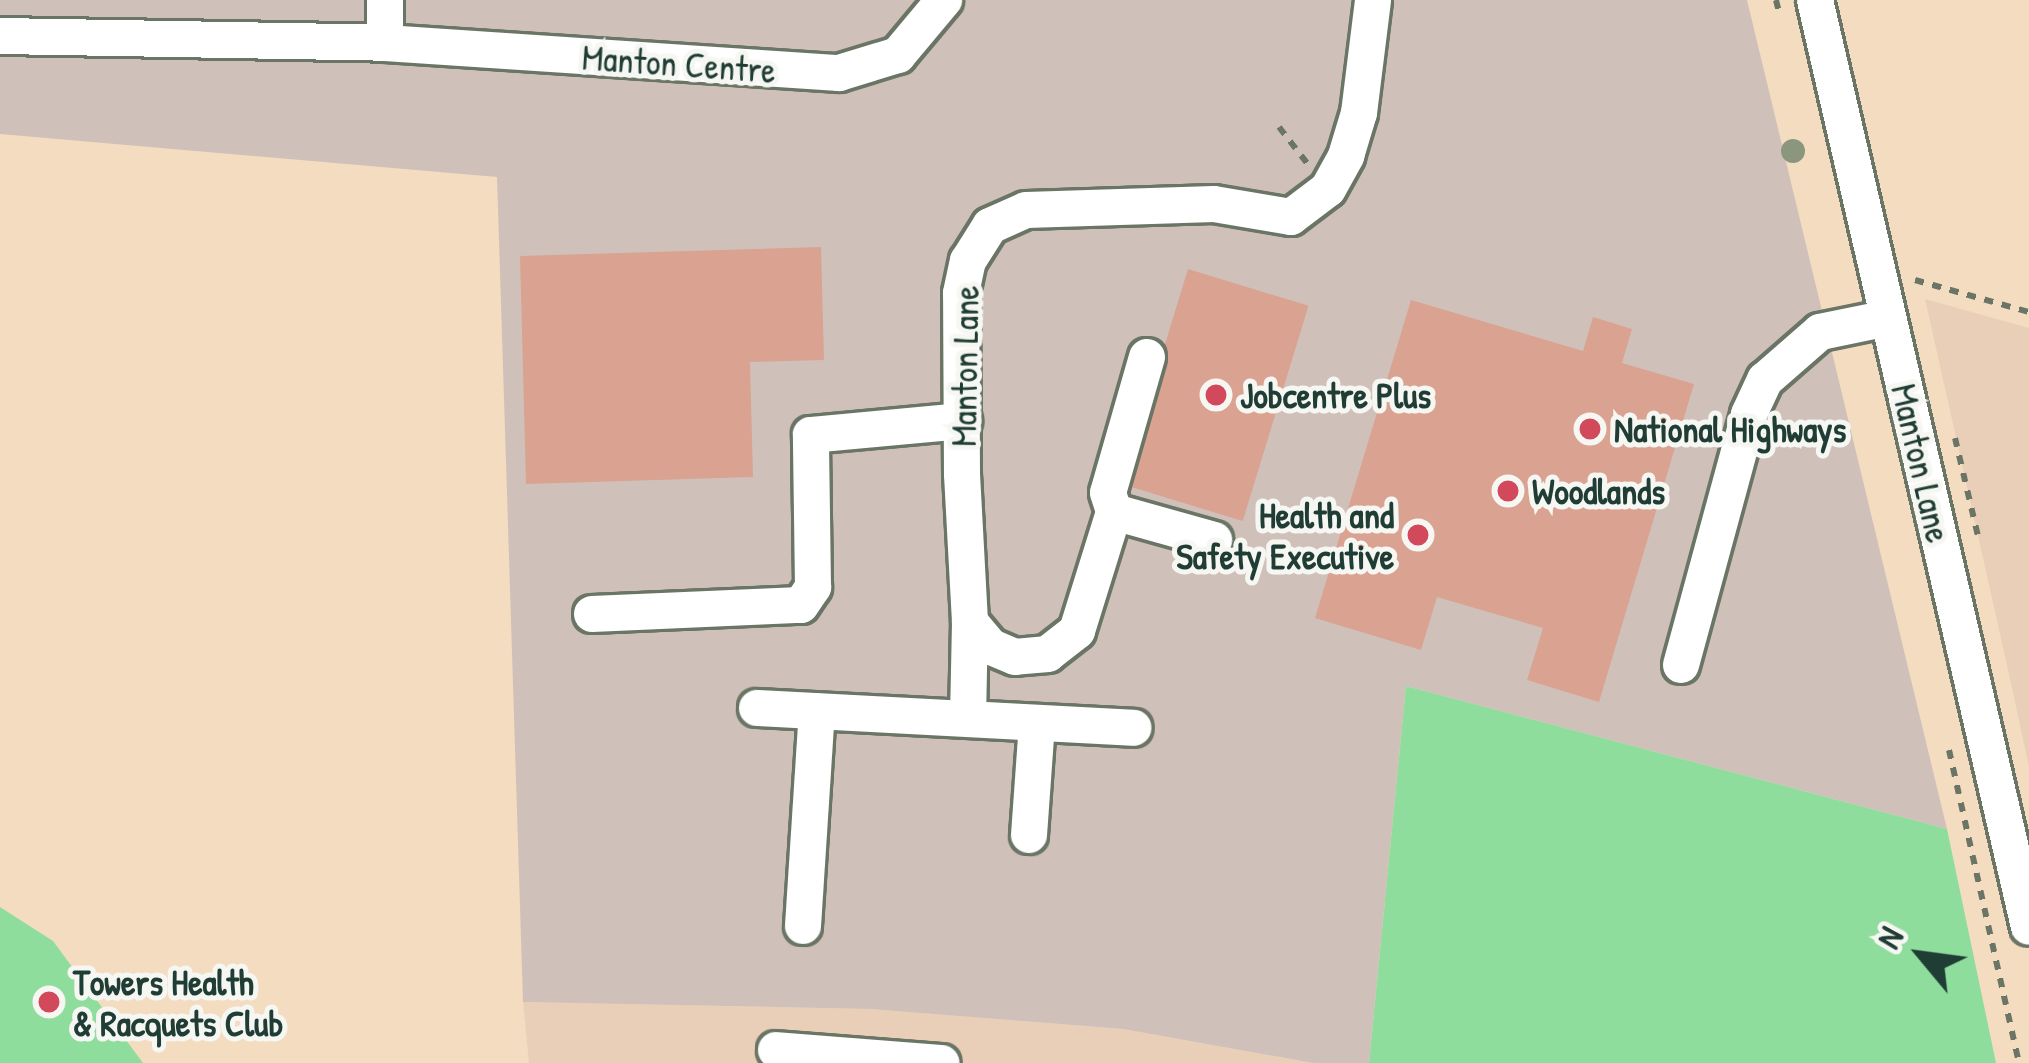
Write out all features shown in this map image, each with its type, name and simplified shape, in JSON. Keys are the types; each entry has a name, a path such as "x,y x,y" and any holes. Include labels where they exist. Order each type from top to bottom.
{"street":[{"path":"385,0 385,43"},
{"name":"Manton Centre","path":"0,36 385,43 839,74 898,55 944,0"},
{"name":"Manton Lane","path":"968,718 961,293 968,261 990,226 1026,210 1065,204 1214,204 1291,217 1328,189 1346,156 1359,113 1373,0"},
{"name":"Manton Lane","path":"1815,0 2029,927"},
{"path":"1681,665 1749,413 1765,380 1820,332 1888,318"},
{"path":"970,622 991,647 1015,657 1048,654 1078,631 1110,526 1108,494 1147,357"},
{"path":"592,614 801,605 813,587 811,435 963,422"},
{"path":"1110,526 1214,540"},
{"path":"757,708 1133,728"},
{"path":"803,926 817,711"},
{"path":"1029,835 1037,724"},
{"path":"776,1050 941,1063"}],"path":[{"path":"1882,282 1916,280 2029,312"}],"shaded area":[{"path":"0,0 1747,0 1947,829 1406,686 1369,1063 1313,1063 1123,1029 870,1009 523,1002 497,177 0,134"},
{"path":"1925,299 2029,328 2029,767 2010,679"},
{"path":"523,1002 870,1009 1123,1029 1313,1063 529,1063"}],"green space":[{"path":"1406,686 1947,829 1996,1063 1369,1063"},
{"name":"Towers Health & Racquets Club","path":"0,907 53,941 143,1063 0,1063"}],"building":[{"path":"821,247 824,360 750,362 753,477 526,484 520,256"},
{"name":"Jobcentre Plus","path":"1188,269 1308,306 1243,521 1122,484"},
{"name":"Woodlands","path":"1411,300 1583,351 1593,317 1632,329 1622,363 1694,384 1599,702 1527,680 1543,628 1437,597 1421,650 1315,618"}],"place":[{"name":"Jobcentre Plus","path":"1216,395"},
{"name":"National Highways","path":"1590,429"},
{"name":"Woodlands","path":"1508,491"},
{"name":"Health and Safety Executive","path":"1418,535"},
{"name":"Towers Health & Racquets Club","path":"49,1002"}]}
